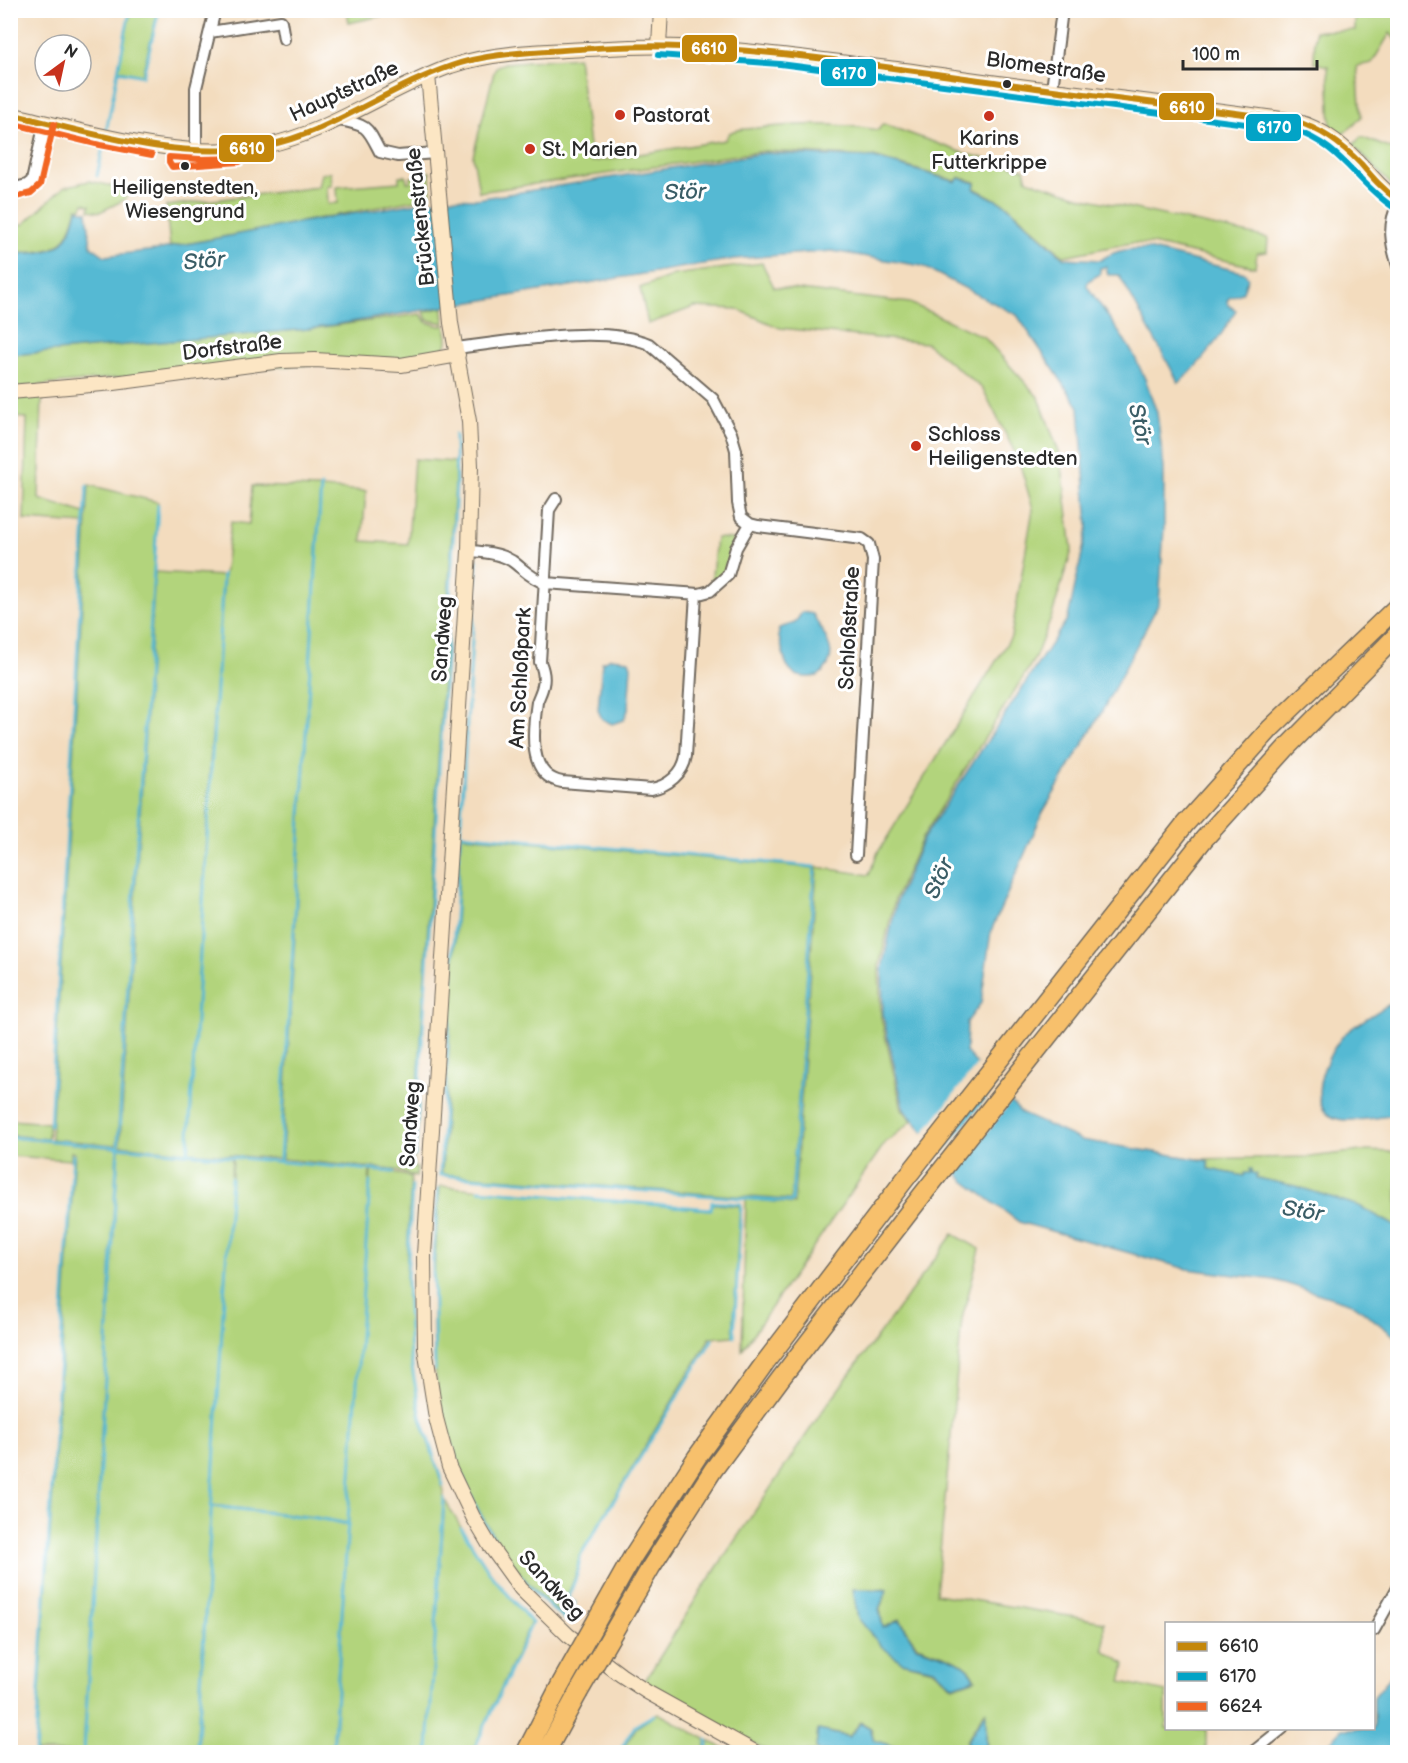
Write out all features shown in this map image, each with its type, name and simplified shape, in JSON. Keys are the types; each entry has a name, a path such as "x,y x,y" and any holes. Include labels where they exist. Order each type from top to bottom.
{"highway":[{"path":"526,1752 561,1684 633,1556 697,1456 764,1364 902,1183 1185,824 1270,729 1398,606"},
{"path":"546,1752 651,1567 713,1470 781,1378 1204,839 1287,747 1398,634"}],"street":[{"path":"196,150 196,88 215,10"},
{"path":"659,46 661,10"},
{"path":"1052,90 1062,10"},
{"path":"210,32 281,21 284,39"},
{"name":"Hauptstraße","path":"10,114 103,136 196,150 264,146 296,137 339,120 428,75 455,65 491,56 659,46"},
{"name":"Blomestraße","path":"659,46 781,55 1275,118 1308,125 1341,144 1398,202 1390,229 1398,267"},
{"name":"Brückenstraße","path":"428,75 451,318 457,352"},
{"path":"339,120 362,124 369,131 380,152 398,156 435,153"},
{"path":"10,189 27,185 32,181 45,122"},
{"path":"457,352 576,335 618,335 636,338 649,344 713,399 731,433 736,450 739,510 741,517 750,524 736,548 728,575 710,591 696,594"},
{"name":"Dorfstraße","path":"10,392 114,383 281,361 315,360 401,365 457,352"},
{"name":"Sandweg","path":"457,352 469,421 471,484 469,551 424,1254 425,1348 436,1418 449,1467 473,1517 507,1571 536,1604 568,1635 621,1676 755,1752"},
{"name":"Am Schloßpark","path":"469,551 502,556 533,578 545,583 696,594 686,756 681,770 670,782 651,789 562,782 551,779 535,760 537,702 544,684 540,662 545,583 549,510 556,500"},
{"name":"Schloßstraße","path":"750,524 862,539 867,541 872,549 856,855"},
{"path":"1375,1628 1398,1587"},
{"path":"1253,1752 1280,1730"}],"green space":[{"path":"347,10 404,10 404,11 349,23"},
{"path":"131,11 158,11 142,75 118,70"},
{"path":"1355,11 1397,11 1397,42 1390,33 1372,63 1357,66 1361,117 1341,135 1331,129 1328,66 1314,63 1315,31 1355,30"},
{"path":"578,57 591,162 725,140 729,133 736,130 790,125 842,125 878,130 883,124 964,153 1024,169 1027,180 1085,198 1268,238 1267,252 1257,253 1255,267 1152,244 1131,243 1064,256 1007,205 974,188 976,182 959,177 956,181 874,157 765,151 479,192 473,156 497,66 505,63"},
{"path":"1361,137 1397,151 1397,191 1353,145"},
{"path":"331,172 332,186 327,186 328,204 338,203 337,187 399,182 399,176 406,176 407,182 410,182 411,177 416,177 419,173 430,172 431,197 170,247 166,206 318,187 321,174"},
{"path":"89,181 127,189 126,199 100,212 89,210 90,205 84,203 82,208 77,208 68,234 56,247 11,253 11,226 24,224 64,187"},
{"path":"762,263 774,287 910,303 984,337 1039,398 1061,458 1072,550 1052,615 1035,658 922,838 895,899 879,967 881,1017 902,1109 912,1121 885,1143 742,1350 746,1199 794,1204 817,867 869,875 877,854 1011,637 1033,509 1019,461 983,389 926,343 780,328 737,309 694,307 648,324 640,288 674,275"},
{"path":"443,307 444,323 427,320 424,312"},
{"path":"421,314 426,322 445,325 446,345 431,357 146,375 11,388 10,355 308,329"},
{"path":"42,397 39,499 85,513 85,524 24,520 27,418 11,417 10,398"},
{"path":"414,459 455,462 413,1167 417,1168 416,1177 395,1170 282,1159 321,488 366,491 362,541 408,544"},
{"path":"89,485 158,502 117,1145 51,1139"},
{"path":"252,486 320,488 280,1159 189,1152 224,576 231,522 249,524"},
{"path":"716,538 734,539 726,572 711,585"},
{"path":"155,572 223,576 188,1152 120,1145"},
{"path":"461,836 814,868 791,1200 442,1174"},
{"path":"11,1120 49,1123 48,1139 11,1135"},
{"path":"11,1138 117,1148 83,1752 36,1752 75,1153 71,1152 71,1160 11,1156"},
{"path":"119,1148 232,1158 196,1752 84,1752"},
{"path":"1361,1151 1397,1152 1397,1227 1359,1206 1295,1186 1256,1178 1250,1173 1244,1176 1209,1169 1209,1161 1192,1159 1310,1157"},
{"path":"233,1158 370,1170 348,1523 212,1505"},
{"path":"371,1171 411,1177 406,1276 410,1354 420,1417 444,1491 427,1752 334,1752"},
{"path":"440,1186 711,1210 713,1204 740,1206 733,1336 710,1338 580,1555 567,1597 573,1603 565,1617 519,1572 499,1544 465,1482 452,1450 437,1387 433,1338"},
{"path":"953,1234 980,1249 962,1319 936,1594 1104,1622 1104,1650 1125,1664 1121,1682 1165,1692 1165,1730 1206,1730 1206,1752 993,1752 987,1746 985,1711 966,1741 965,1752 898,1752 899,1748 874,1740 871,1728 861,1722 849,1736 818,1730 817,1752 770,1752 643,1684 699,1594 821,1413","holes":["853,1589 887,1589 880,1608 883,1628 900,1619 917,1646 958,1661 976,1679 953,1687 933,1670 902,1662 881,1646 858,1618"]},
{"path":"445,1500 484,1564 531,1622 472,1752 428,1752"},
{"path":"212,1507 315,1518 348,1525 332,1752 198,1752"},
{"path":"658,1713 705,1739 704,1752 621,1752 636,1728"},
{"path":"708,1741 733,1752 708,1752"}],"water":[{"name":"Stör","path":"765,153 874,158 956,182 959,178 975,183 974,189 1006,205 1064,258 1101,260 1123,250 1148,249 1245,273 1248,279 1242,293 1227,301 1229,306 1236,310 1230,321 1203,358 1179,383 1119,275 1108,275 1106,267 1100,268 1100,274 1088,281 1087,286 1132,351 1157,413 1164,468 1164,528 1159,603 1103,710 1043,812 991,931 981,1003 967,1022 966,1052 1022,1114 1081,1140 1209,1161 1209,1169 1244,1176 1252,1169 1256,1178 1295,1186 1359,1206 1397,1227 1397,1338 1355,1305 1275,1280 1187,1269 1019,1222 963,1180 904,1109 883,1016 882,968 897,900 923,839 1068,618 1088,526 1079,407 1017,315 922,266 832,251 734,259 309,329 11,355 10,254 47,251 56,248 68,235 77,209 87,212 91,246 105,256 156,250 296,223 449,198 477,199"},
{"path":"802,612 813,614 831,653 830,661 818,676 798,676 790,670 778,635 779,628 795,623"},
{"path":"611,658 629,660 631,666 628,710 624,720 612,724 602,719 598,710 602,662"},
{"path":"1397,999 1397,1115 1352,1120 1331,1116 1323,1108 1319,1096 1320,1082 1331,1053 1347,1032"},
{"path":"853,1589 887,1590 879,1609 883,1628 900,1620 916,1647 957,1661 965,1666 975,1679 953,1686 934,1669 902,1662 881,1646 858,1618"},
{"path":"1397,1668 1397,1752 1320,1752 1342,1730 1375,1730 1375,1696"},
{"path":"986,1712 986,1747 992,1752 966,1752 967,1741"},
{"path":"861,1723 870,1728 874,1740 899,1749 897,1752 818,1752 816,1748 818,1730 849,1737"}],"pier":[{"path":"979,1062 994,1079 936,1153 922,1135"},
{"path":"998,1083 1013,1099 954,1174 940,1157"}],"waterway":[{"path":"106,132 130,10"},
{"path":"118,71 143,76 159,10"},
{"path":"97,176 104,142"},
{"path":"415,1156 452,561 456,484 455,435"},
{"path":"50,1126 87,486"},
{"path":"280,1160 321,486"},
{"path":"84,1752 118,1147 158,505"},
{"path":"460,834 477,560"},
{"path":"188,1153 223,574"},
{"path":"460,834 815,867 792,1202 440,1175 460,834"},
{"path":"10,1137 394,1172"},
{"path":"35,1752 73,1155"},
{"path":"197,1752 231,1178"},
{"path":"333,1752 370,1182"},
{"path":"412,1186 407,1277 410,1355 421,1417 443,1485"},
{"path":"435,1370 433,1262 438,1189"},
{"path":"479,1190 711,1209 712,1202 741,1204 734,1336"},
{"path":"441,1409 460,1469 486,1525 521,1576 565,1620 575,1603 568,1598 577,1575 580,1556 712,1340"},
{"path":"428,1752 444,1498"},
{"path":"211,1506 349,1524"},
{"path":"461,1528 490,1573 532,1623 473,1752"},
{"path":"619,1752 635,1726 654,1715"},
{"path":"706,1752 707,1740"}],"transit line":[{"name":"6610","path":"10,114 136,143 168,148 232,150 289,140 336,121 427,75 475,59 499,55 614,47 663,46 720,49 841,61 1295,121 1314,128 1339,144 1398,200"},
{"name":"6170","path":"658,55 780,64 1293,130 1310,137 1336,154 1368,187 1393,207"},
{"name":"6624","path":"10,123 152,155"},
{"name":"6624","path":"12,198 31,193 40,185 54,124"},
{"name":"6624","path":"169,157 241,158 242,160 172,167 169,157"}],"place":[{"name":"Pastorat","path":"620,115"},
{"name":"Karins Futterkrippe","path":"989,116"},
{"name":"St. Marien","path":"530,149"},
{"name":"Heiligenstedten, Wiesengrund","path":"185,166"},
{"name":"Schloss Heiligenstedten","path":"916,446"}]}
